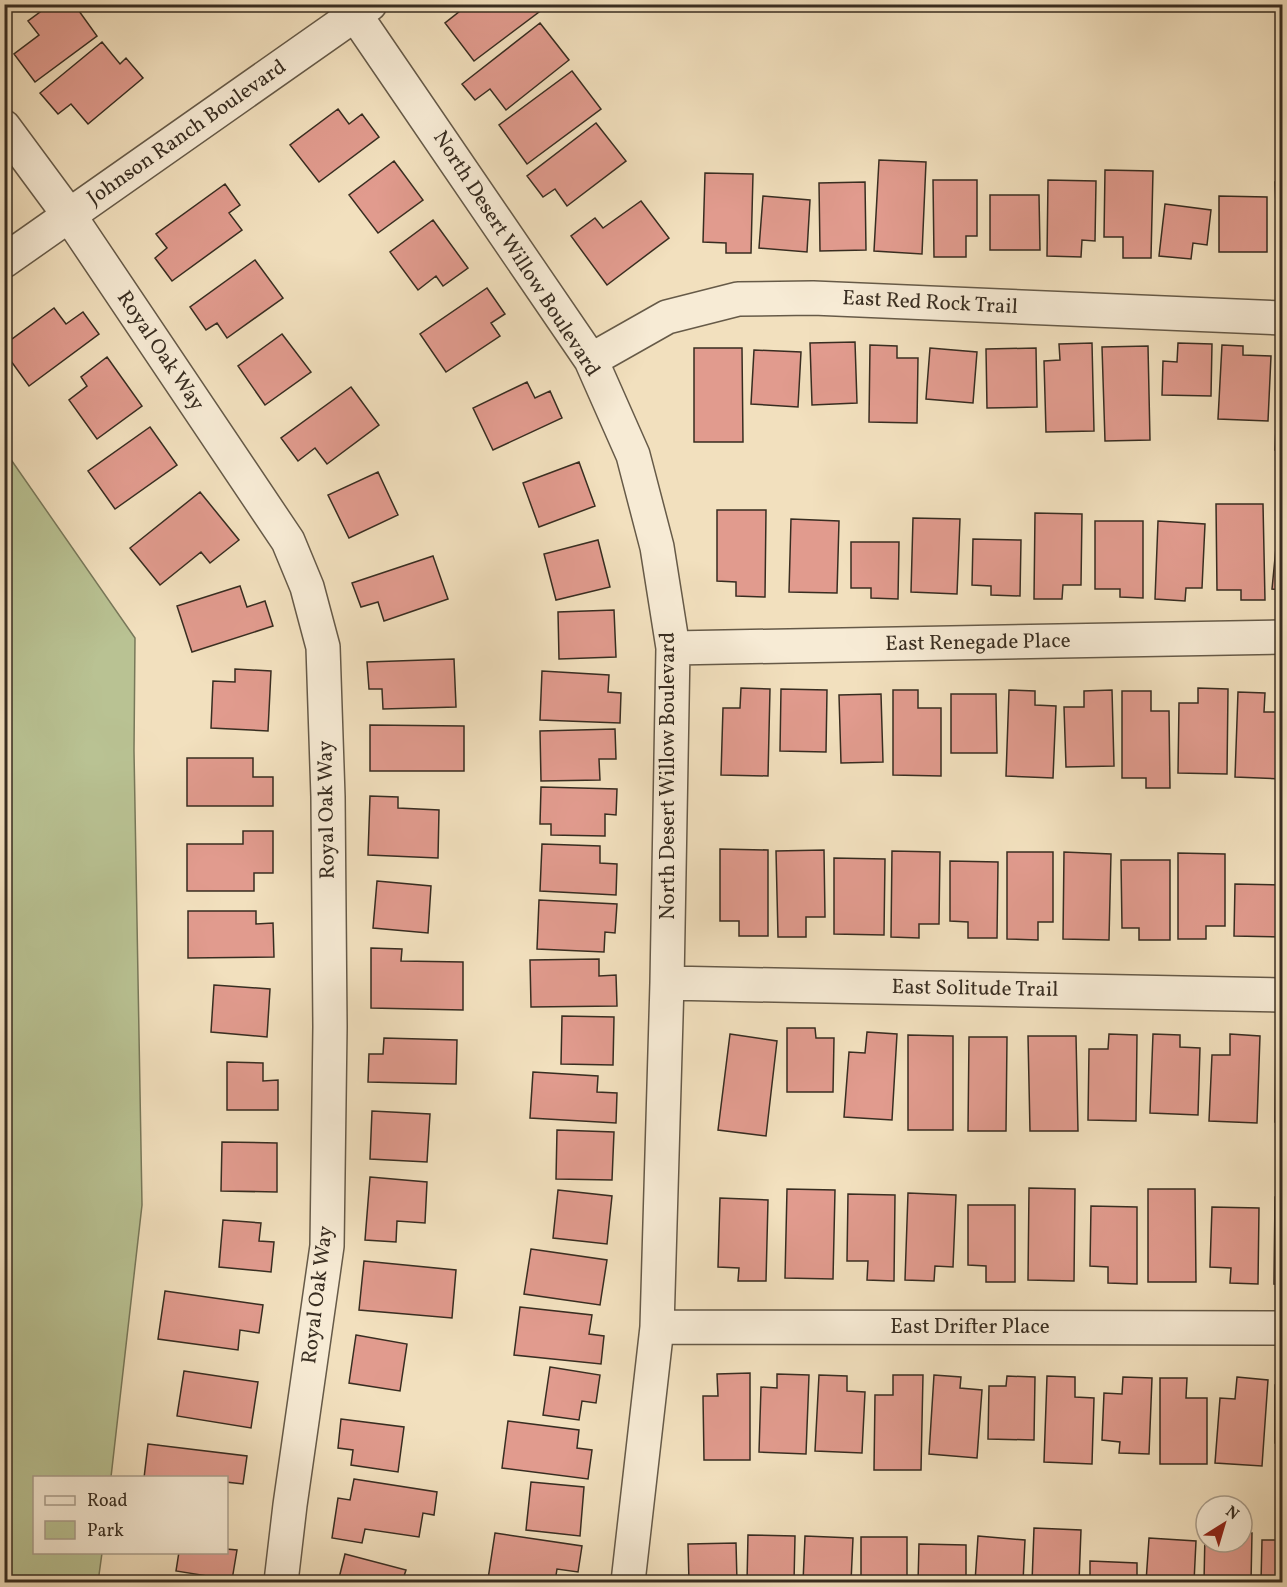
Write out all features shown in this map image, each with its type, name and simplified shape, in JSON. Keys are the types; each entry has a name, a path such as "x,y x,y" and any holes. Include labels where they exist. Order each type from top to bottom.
{"street":[{"name":"Johnson Ranch Boulevard","path":"4,261 363,10"},
{"name":"North Desert Willow Boulevard","path":"363,10 591,360 633,455 657,547 673,648 667,983 657,1327 628,1582"},
{"name":"Royal Oak Way","path":"4,128 69,214 288,541 307,587 323,647 330,1004 327,1246 281,1582"},
{"name":"East Red Rock Trail","path":"591,360 667,317 738,299 813,298 1282,318"},
{"name":"East Renegade Place","path":"673,648 1282,637"},
{"name":"East Solitude Trail","path":"667,983 1282,995"},
{"name":"East Drifter Place","path":"657,1327 1282,1328"}],"green space":[{"path":"5,451 135,638 134,751 142,1205 111,1476 33,1476 33,1554 102,1554 98,1582 5,1582"}],"building":[{"path":"51,4 74,4 97,36 35,82 14,54 39,35 28,21"},
{"path":"469,4 546,4 547,6 474,61 445,23"},
{"path":"540,23 569,60 506,110 490,89 475,100 462,84"},
{"path":"102,42 120,64 126,58 143,78 88,124 71,104 58,114 40,93"},
{"path":"572,71 601,109 527,164 499,125"},
{"path":"338,109 349,124 362,114 379,137 319,182 290,145"},
{"path":"596,123 626,161 567,206 555,189 543,197 527,176"},
{"path":"879,160 926,162 922,254 874,251"},
{"path":"394,161 423,200 378,233 349,195"},
{"path":"1105,170 1153,171 1151,258 1123,258 1123,237 1104,237"},
{"path":"705,173 753,174 751,253 726,253 726,243 703,242"},
{"path":"933,180 977,180 977,236 966,236 966,257 934,257"},
{"path":"1048,180 1096,181 1095,241 1082,240 1081,257 1047,256"},
{"path":"865,182 866,250 820,251 819,183"},
{"path":"1275,182 1282,182 1282,253 1278,253"},
{"path":"225,184 240,205 229,213 242,230 172,281 155,258 167,248 156,234"},
{"path":"990,195 1039,195 1040,250 990,250"},
{"path":"763,196 810,200 807,252 759,248"},
{"path":"1219,196 1267,197 1267,252 1219,252"},
{"path":"641,201 669,238 607,285 571,236 595,218 603,228"},
{"path":"1165,204 1211,210 1207,245 1193,243 1191,259 1159,256"},
{"path":"433,220 468,268 443,286 436,276 418,290 390,252"},
{"path":"255,260 283,298 227,338 217,323 206,330 190,307"},
{"path":"487,288 505,314 491,323 500,336 446,372 420,334"},
{"path":"54,308 66,324 83,312 99,334 29,386 11,361 4,366 4,345"},
{"path":"282,334 311,372 265,405 238,366"},
{"path":"855,342 857,403 812,405 810,343"},
{"path":"1092,343 1094,431 1046,432 1044,361 1060,360 1059,344"},
{"path":"1178,343 1212,344 1211,396 1162,395 1163,361 1177,362"},
{"path":"870,345 897,346 897,358 918,358 917,423 869,422"},
{"path":"1222,345 1243,346 1243,355 1271,356 1268,421 1218,419"},
{"path":"1148,346 1150,440 1105,441 1102,347"},
{"path":"694,348 742,348 743,442 694,442"},
{"path":"930,348 977,352 973,403 926,399"},
{"path":"1036,348 1037,407 987,408 986,349"},
{"path":"754,350 801,352 798,407 751,404"},
{"path":"1279,356 1282,357 1282,450 1275,450"},
{"path":"107,357 142,406 97,439 69,400 87,386 81,377"},
{"path":"527,382 535,398 550,391 562,418 493,450 473,408"},
{"path":"351,387 379,425 327,464 315,448 298,461 281,438"},
{"path":"150,427 177,465 115,509 88,471"},
{"path":"579,462 595,506 539,527 523,483"},
{"path":"378,472 398,515 349,538 328,495"},
{"path":"200,492 239,540 210,563 201,552 160,585 130,548"},
{"path":"1282,496 1282,590 1272,589"},
{"path":"1216,504 1263,504 1265,600 1241,600 1241,590 1217,590"},
{"path":"717,510 766,510 765,597 736,596 736,582 717,581"},
{"path":"1035,513 1082,514 1081,585 1063,585 1062,599 1034,599"},
{"path":"913,518 960,519 957,594 911,592"},
{"path":"791,519 839,521 837,593 789,592"},
{"path":"1095,521 1143,521 1143,598 1120,597 1120,589 1095,589"},
{"path":"1158,521 1205,524 1202,588 1186,588 1185,601 1155,599"},
{"path":"973,539 1021,540 1020,596 991,595 991,586 972,585"},
{"path":"598,540 610,587 556,600 544,554"},
{"path":"851,542 899,542 898,599 871,598 871,588 851,588"},
{"path":"433,556 448,599 384,621 378,602 361,607 352,583"},
{"path":"240,586 247,607 265,601 273,626 192,652 177,606"},
{"path":"614,610 616,657 559,659 558,612"},
{"path":"454,659 456,707 383,709 382,689 369,689 367,662"},
{"path":"235,669 271,671 268,731 211,728 213,681 235,682"},
{"path":"542,671 609,675 608,692 621,693 620,723 540,720"},
{"path":"741,688 770,689 768,776 721,775 723,708 740,708"},
{"path":"1198,688 1228,689 1227,774 1178,773 1179,703 1198,703"},
{"path":"781,689 827,690 826,752 780,751"},
{"path":"893,690 918,690 918,708 941,708 941,776 893,775"},
{"path":"1009,690 1035,691 1035,705 1056,706 1053,778 1006,776"},
{"path":"1112,690 1114,766 1066,767 1064,707 1084,707 1084,691"},
{"path":"1122,691 1151,691 1151,711 1169,711 1170,788 1146,788 1146,778 1122,778"},
{"path":"1238,692 1265,693 1264,712 1282,712 1282,779 1235,777"},
{"path":"881,694 883,762 841,763 839,695"},
{"path":"951,694 996,694 997,753 951,753"},
{"path":"370,725 464,726 464,771 370,771"},
{"path":"615,729 616,759 599,759 600,780 541,781 540,731"},
{"path":"187,758 253,758 253,777 273,777 273,806 187,806"},
{"path":"541,787 617,789 616,815 605,814 605,836 551,835 551,824 540,824"},
{"path":"370,796 398,797 398,808 439,810 438,858 368,855"},
{"path":"243,831 273,831 273,873 254,873 254,891 187,891 187,844 243,844"},
{"path":"542,844 600,846 600,863 617,864 616,895 540,891"},
{"path":"720,849 768,850 768,936 739,936 739,921 720,921"},
{"path":"824,850 825,917 806,917 806,937 778,937 776,851"},
{"path":"892,851 940,852 939,924 919,924 919,938 891,937"},
{"path":"1007,852 1053,852 1053,922 1038,922 1038,940 1007,939"},
{"path":"1064,852 1111,854 1109,940 1063,939"},
{"path":"1178,853 1225,854 1225,926 1206,926 1206,939 1178,939"},
{"path":"834,858 885,859 884,935 834,934"},
{"path":"1121,860 1170,860 1170,940 1139,940 1139,928 1122,928"},
{"path":"950,861 998,862 997,938 968,938 968,922 950,921"},
{"path":"377,881 431,886 428,933 373,928"},
{"path":"1235,884 1282,885 1282,937 1234,936"},
{"path":"539,900 617,904 615,933 605,932 604,952 537,949"},
{"path":"188,911 256,911 256,924 273,923 274,957 188,958"},
{"path":"371,948 402,949 401,961 463,962 463,1010 371,1008"},
{"path":"599,959 599,976 616,975 617,1006 531,1007 530,960"},
{"path":"214,985 270,989 267,1037 211,1032"},
{"path":"562,1016 614,1017 613,1065 561,1064"},
{"path":"787,1028 815,1028 816,1038 834,1038 833,1092 787,1092"},
{"path":"867,1032 897,1034 892,1120 844,1117 849,1052 865,1053"},
{"path":"730,1034 777,1041 766,1136 718,1130"},
{"path":"1109,1034 1137,1035 1136,1121 1088,1120 1089,1049 1108,1049"},
{"path":"1153,1034 1180,1035 1180,1047 1200,1048 1198,1115 1150,1113"},
{"path":"1230,1034 1260,1036 1257,1123 1209,1121 1212,1055 1230,1055"},
{"path":"908,1035 953,1036 953,1130 908,1130"},
{"path":"1028,1036 1076,1036 1078,1131 1030,1131"},
{"path":"1276,1036 1282,1036 1282,1122 1275,1122"},
{"path":"969,1037 1007,1037 1006,1131 968,1131"},
{"path":"384,1038 457,1040 456,1084 368,1082 369,1054 383,1054"},
{"path":"227,1062 263,1063 263,1081 278,1080 278,1110 227,1110"},
{"path":"533,1072 598,1076 597,1092 617,1093 616,1123 530,1118"},
{"path":"372,1111 430,1114 427,1162 370,1159"},
{"path":"557,1130 614,1132 612,1180 556,1179"},
{"path":"222,1142 277,1143 277,1192 221,1191"},
{"path":"370,1177 427,1182 425,1223 397,1221 396,1242 365,1240"},
{"path":"1029,1188 1075,1189 1074,1281 1028,1280"},
{"path":"787,1189 835,1190 833,1279 785,1278"},
{"path":"1148,1189 1195,1189 1196,1282 1148,1282"},
{"path":"558,1190 612,1196 607,1244 553,1238"},
{"path":"908,1193 956,1195 953,1267 935,1266 934,1281 905,1280"},
{"path":"848,1194 895,1195 894,1281 867,1280 868,1261 847,1261"},
{"path":"1275,1197 1282,1197 1282,1285 1274,1284"},
{"path":"720,1198 768,1200 766,1281 738,1281 739,1268 718,1267"},
{"path":"968,1205 1015,1205 1015,1282 986,1282 986,1266 968,1265"},
{"path":"1091,1206 1137,1207 1137,1284 1108,1283 1108,1267 1090,1266"},
{"path":"1212,1207 1259,1208 1258,1284 1230,1283 1231,1268 1210,1267"},
{"path":"223,1220 261,1223 259,1241 274,1242 271,1272 219,1267"},
{"path":"531,1249 607,1260 600,1305 524,1294"},
{"path":"364,1261 456,1270 452,1318 359,1310"},
{"path":"165,1291 263,1305 259,1333 240,1330 238,1350 158,1339"},
{"path":"520,1307 592,1315 589,1334 604,1336 601,1364 514,1355"},
{"path":"356,1335 407,1344 400,1391 349,1383"},
{"path":"550,1367 600,1375 596,1403 582,1401 579,1420 543,1415"},
{"path":"184,1371 258,1382 251,1428 177,1416"},
{"path":"750,1373 750,1460 704,1460 703,1396 718,1396 717,1374"},
{"path":"777,1374 809,1375 806,1454 759,1452 761,1387 777,1388"},
{"path":"819,1375 847,1376 847,1391 865,1392 862,1453 815,1451"},
{"path":"893,1375 923,1375 921,1470 874,1470 875,1395 893,1395"},
{"path":"934,1375 961,1377 960,1388 982,1390 977,1458 929,1454"},
{"path":"1007,1376 1035,1377 1034,1440 988,1439 989,1386 1006,1386"},
{"path":"1047,1376 1075,1377 1075,1397 1094,1398 1092,1464 1044,1462"},
{"path":"1123,1377 1152,1378 1149,1454 1119,1453 1120,1442 1102,1440 1104,1393 1122,1394"},
{"path":"1237,1377 1268,1380 1262,1466 1215,1463 1220,1398 1235,1399"},
{"path":"1160,1378 1187,1378 1186,1398 1207,1398 1207,1464 1160,1464"},
{"path":"1275,1385 1282,1385 1282,1443 1275,1443"},
{"path":"341,1419 404,1427 398,1472 351,1465 353,1450 338,1448"},
{"path":"508,1421 579,1430 577,1448 592,1450 588,1479 502,1468"},
{"path":"148,1444 247,1456 243,1484 228,1482 228,1476 144,1476"},
{"path":"354,1479 437,1492 434,1515 423,1513 419,1537 365,1529 362,1543 332,1538 338,1498 350,1500"},
{"path":"531,1482 584,1487 580,1536 526,1530"},
{"path":"1034,1528 1081,1530 1079,1582 1032,1582"},
{"path":"495,1533 582,1546 578,1572 557,1569 555,1582 510,1582 488,1579"},
{"path":"748,1535 795,1536 794,1582 747,1582"},
{"path":"805,1536 853,1538 851,1582 803,1582"},
{"path":"978,1536 1025,1540 1023,1582 975,1582"},
{"path":"861,1537 907,1537 907,1582 861,1582"},
{"path":"1149,1538 1194,1541 1194,1582 1146,1582"},
{"path":"1262,1540 1282,1540 1282,1582 1261,1582"},
{"path":"736,1543 737,1582 689,1582 688,1544"},
{"path":"919,1544 966,1545 966,1582 918,1582"},
{"path":"228,1549 237,1550 232,1580 176,1571 179,1554 228,1554"},
{"path":"345,1554 406,1570 402,1582 338,1582"},
{"path":"1205,1554 1252,1554 1251,1582 1204,1582"},
{"path":"1090,1561 1137,1563 1137,1582 1090,1582"}]}
